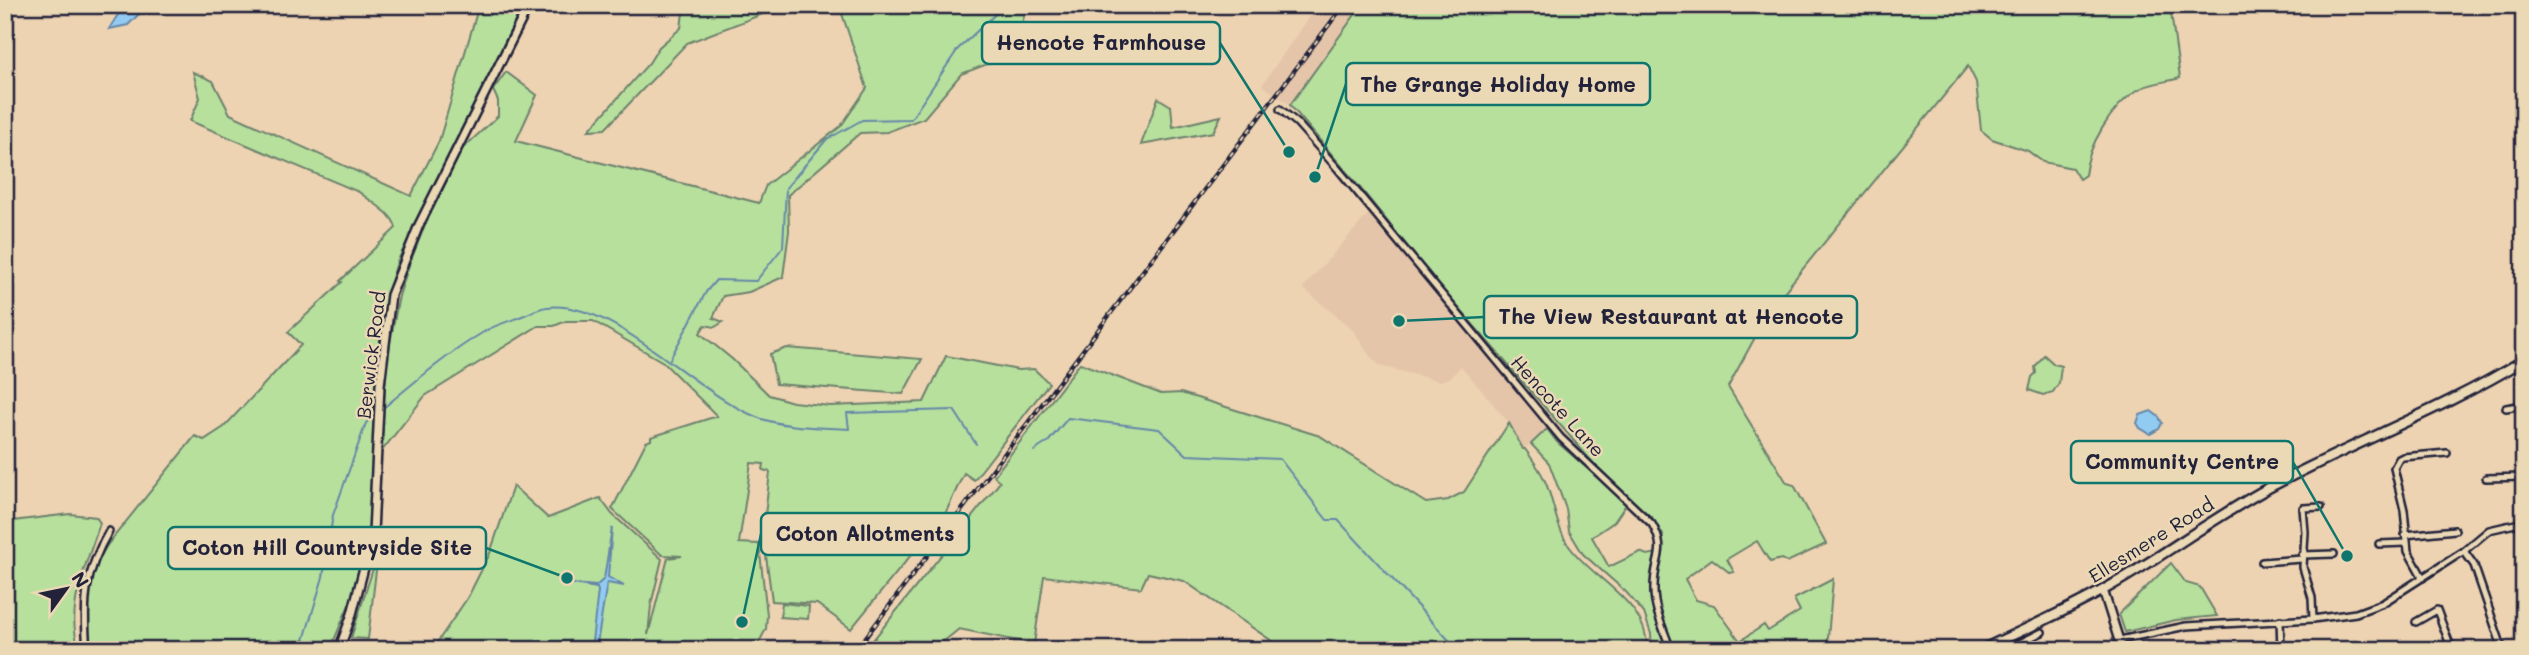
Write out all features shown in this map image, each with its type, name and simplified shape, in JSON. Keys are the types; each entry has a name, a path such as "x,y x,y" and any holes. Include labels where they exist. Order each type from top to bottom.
{"main road":[{"name":"Berwick Road","path":"340,650 373,533 380,385 391,295 419,225 529,5"},
{"name":"Ellesmere Road","path":"1981,650 2104,590 2213,519 2305,468 2471,390 2524,360"},
{"path":"2104,590 2122,650"}],"street":[{"name":"Hencote Lane","path":"1280,109 1297,123 1338,169 1561,438 1651,524 1661,541 1654,587 1656,606 1671,650"},
{"path":"2506,408 2524,405"},
{"path":"2423,578 2412,561 2406,543 2404,510 2394,468 2399,459 2447,453"},
{"path":"2421,455 2421,465"},
{"path":"2486,478 2524,477"},
{"path":"2313,618 2312,598 2303,574 2303,508 2321,507"},
{"path":"2120,640 2186,626 2340,616 2369,609 2423,578 2489,530 2524,522"},
{"path":"2405,534 2455,530"},
{"path":"87,650 83,607 92,566 109,531"},
{"path":"2379,544 2406,543"},
{"path":"2463,551 2474,565 2500,649"},
{"path":"2262,562 2334,554"},
{"path":"2524,558 2521,563 2524,570"},
{"path":"2416,622 2434,610 2438,611 2452,650"},
{"path":"2280,620 2281,650"},
{"path":"2007,650 2040,636"}],"shaded area":[{"path":"1317,5 1362,5 1290,105 1262,85"},
{"path":"1370,212 1547,429 1523,450 1509,423 1461,366 1450,378 1440,381 1380,366 1353,330 1303,288"}],"green space":[{"path":"479,5 523,5 397,262 387,295 379,346 371,528 361,576 330,650 91,650 86,607 95,565 108,544 195,436 204,440 224,427 301,345 288,332 396,228 391,217 359,192 190,121 200,98 193,72 213,81 230,114 411,196 439,141"},
{"path":"684,5 786,5 687,43 605,129 589,130 649,63 659,47 681,28"},
{"path":"839,5 1027,5 1014,54 961,74 924,118 887,132 860,133 788,195 789,231 783,277 749,292 723,296 713,318 723,322 715,327 705,325 700,333 769,395 793,402 830,406 924,402 946,356 1018,370 1034,369 1049,383 974,480 964,473 946,512 851,629 817,604 772,601 763,533 770,472 763,470 764,464 751,463 739,543 759,544 767,615 766,629 755,650 432,650 468,597 490,553 513,486 548,518 600,498 612,514 662,559 651,605 648,635 668,558 682,556 662,555 612,509 651,437 717,416 663,362 593,321 566,321 554,326 538,326 425,396 381,452 387,358 399,296 425,225 462,149 498,116 498,101 493,90 506,72 537,95 516,141 759,203 766,185 841,126 867,88"},
{"path":"1362,5 2170,5 2180,78 2141,88 2118,107 2102,128 2091,152 2085,175 2079,179 2072,168 2043,162 2028,151 1992,139 1981,130 1976,82 1968,66 1771,308 1728,387 1787,483 1794,485 1826,544 1787,562 1781,559 1770,562 1757,541 1727,559 1734,572 1730,573 1712,559 1685,579 1696,600 1714,605 1740,641 1764,625 1768,631 1800,611 1794,599 1833,579 1827,650 1674,650 1658,607 1655,588 1663,535 1653,519 1594,464 1443,290 1290,105"},
{"path":"1158,98 1171,106 1173,127 1221,116 1213,132 1141,145"},
{"path":"787,348 922,359 903,394 776,384 770,354"},
{"path":"2044,355 2054,364 2061,366 2059,383 2053,392 2043,395 2029,390 2032,377 2036,373 2035,367"},
{"path":"1080,363 1161,394 1181,393 1320,436 1426,503 1448,500 1464,492 1509,423 1543,477 1558,523 1569,546 1630,605 1645,633 1647,650 1285,650 1184,581 1148,573 1141,588 1044,576 1034,644 959,629 933,650 865,650 1000,482 994,476"},
{"path":"1547,429 1557,442 1627,503 1614,522 1592,537 1609,567 1640,552 1647,555 1658,553 1654,568 1653,602 1668,650 1652,650 1651,634 1644,613 1626,592 1583,554 1569,531 1566,509 1549,463 1531,444"},
{"path":"70,514 96,517 100,523 76,602 75,634 80,650 5,650 5,522"},
{"path":"378,553 368,639 351,638"},
{"path":"2171,563 2186,583 2200,587 2217,616 2176,620 2125,632 2119,614"},
{"path":"782,603 809,606 808,619 780,617"}],"water":[{"path":"124,5 148,5 128,25 109,29"},
{"path":"2151,411 2162,423 2159,429 2150,434 2137,423 2140,415"},
{"path":"612,528 608,577 624,586 607,583 596,650 591,650 598,591 597,588 573,584 596,586 604,579"}],"waterway":[{"path":"670,359 706,292 716,280 756,281 783,247 786,188 826,140 862,120 911,119 958,49 1005,5"},
{"path":"381,410 473,338 496,326 547,307 573,309 600,318 655,351 709,390 759,418 792,425 849,429 847,413 954,410 976,444"},
{"path":"301,650 323,577 333,515 366,423 374,416"},
{"path":"1034,451 1048,442 1068,418 1159,429 1187,455 1280,459 1327,520 1338,520 1458,650"}],"railway":[{"path":"856,650 1344,5"}],"place":[{"name":"Hencote Farmhouse","path":"1289,152"},
{"name":"The Grange Holiday Home","path":"1315,177"},
{"name":"The View Restaurant at Hencote","path":"1399,321"},
{"name":"Community Centre","path":"2347,556"},
{"name":"Coton Hill Countryside Site","path":"567,578"},
{"name":"Coton Allotments","path":"742,622"}]}
